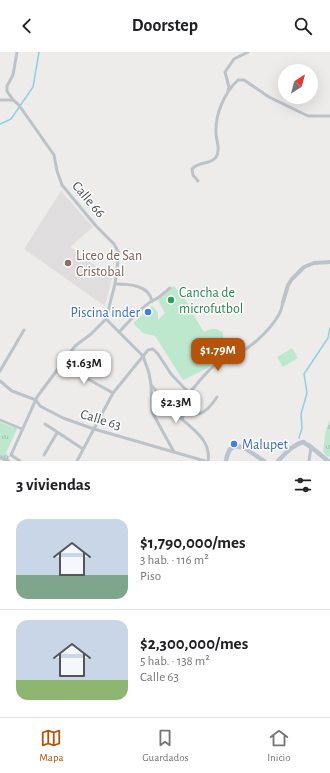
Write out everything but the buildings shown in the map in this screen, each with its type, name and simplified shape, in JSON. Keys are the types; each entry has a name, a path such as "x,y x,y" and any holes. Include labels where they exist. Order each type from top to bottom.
{"main road":[{"path":"278,461 296,444 303,442 328,461"},
{"path":"226,461 230,449 238,446 246,449 264,461"}],"street":[{"path":"13,100 7,91 7,86 13,75 17,52"},
{"path":"227,94 229,87 225,72 234,59 248,52"},
{"path":"198,180 192,172 194,167 204,162 212,162 218,153 219,148 216,130 217,117 227,94 233,84 238,80 242,80 250,84 269,97 308,116 330,116"},
{"path":"0,100 13,100"},
{"name":"Calle 66","path":"13,100 18,104 54,155 57,171 62,185 96,226 114,244 119,253 115,284 106,319"},
{"path":"182,419 189,393 210,369 218,362 230,358 243,350 272,326 280,315 288,285 292,279 304,267 314,263 330,262"},
{"path":"115,284 133,285 141,288 147,292 152,301"},
{"path":"119,332 152,301 156,300 170,288"},
{"path":"20,461 11,454 36,400 75,346 91,334 106,319 143,356 149,373 151,385 152,412 174,452"},
{"path":"0,371 24,330"},
{"path":"77,461 113,393 148,350 152,349 158,354 171,374 189,393"},
{"path":"61,364 113,393"},
{"name":"Calle 63","path":"0,381 12,391 36,400 38,405 64,418 94,429 206,461"},
{"path":"151,385 175,413 200,436 208,452 206,461"},
{"path":"184,413 190,415 202,413 208,409 217,397"},
{"path":"0,420 22,430"},
{"path":"45,424 83,449"},
{"path":"44,455 57,433"},
{"path":"309,461 311,447"},
{"path":"0,457 8,461"}],"shaded area":[{"name":"Liceo de San Cristobal","path":"61,191 93,227 70,247 112,278 105,306 24,249"}],"green space":[{"path":"174,286 189,305 204,332 214,329 223,333 222,341 216,354 215,361 208,368 183,380 155,336 143,333 133,323 152,306 158,313 158,320 165,313 158,300"},
{"path":"292,348 298,358 283,367 277,357"},
{"path":"330,419 330,457 326,456 323,451 326,430"},
{"path":"0,422 17,429 6,453 10,457 7,461 0,458"}],"waterway":[{"path":"0,124 11,119 33,87 39,52"},
{"path":"299,438 302,428 301,414 307,393 304,374 328,338 330,328"}],"place":[{"name":"Liceo de San Cristobal","path":"68,263"},
{"name":"Cancha de microfutbol","path":"171,300"},
{"name":"Piscina inder","path":"148,312"},
{"name":"Malupet","path":"234,444"}]}
